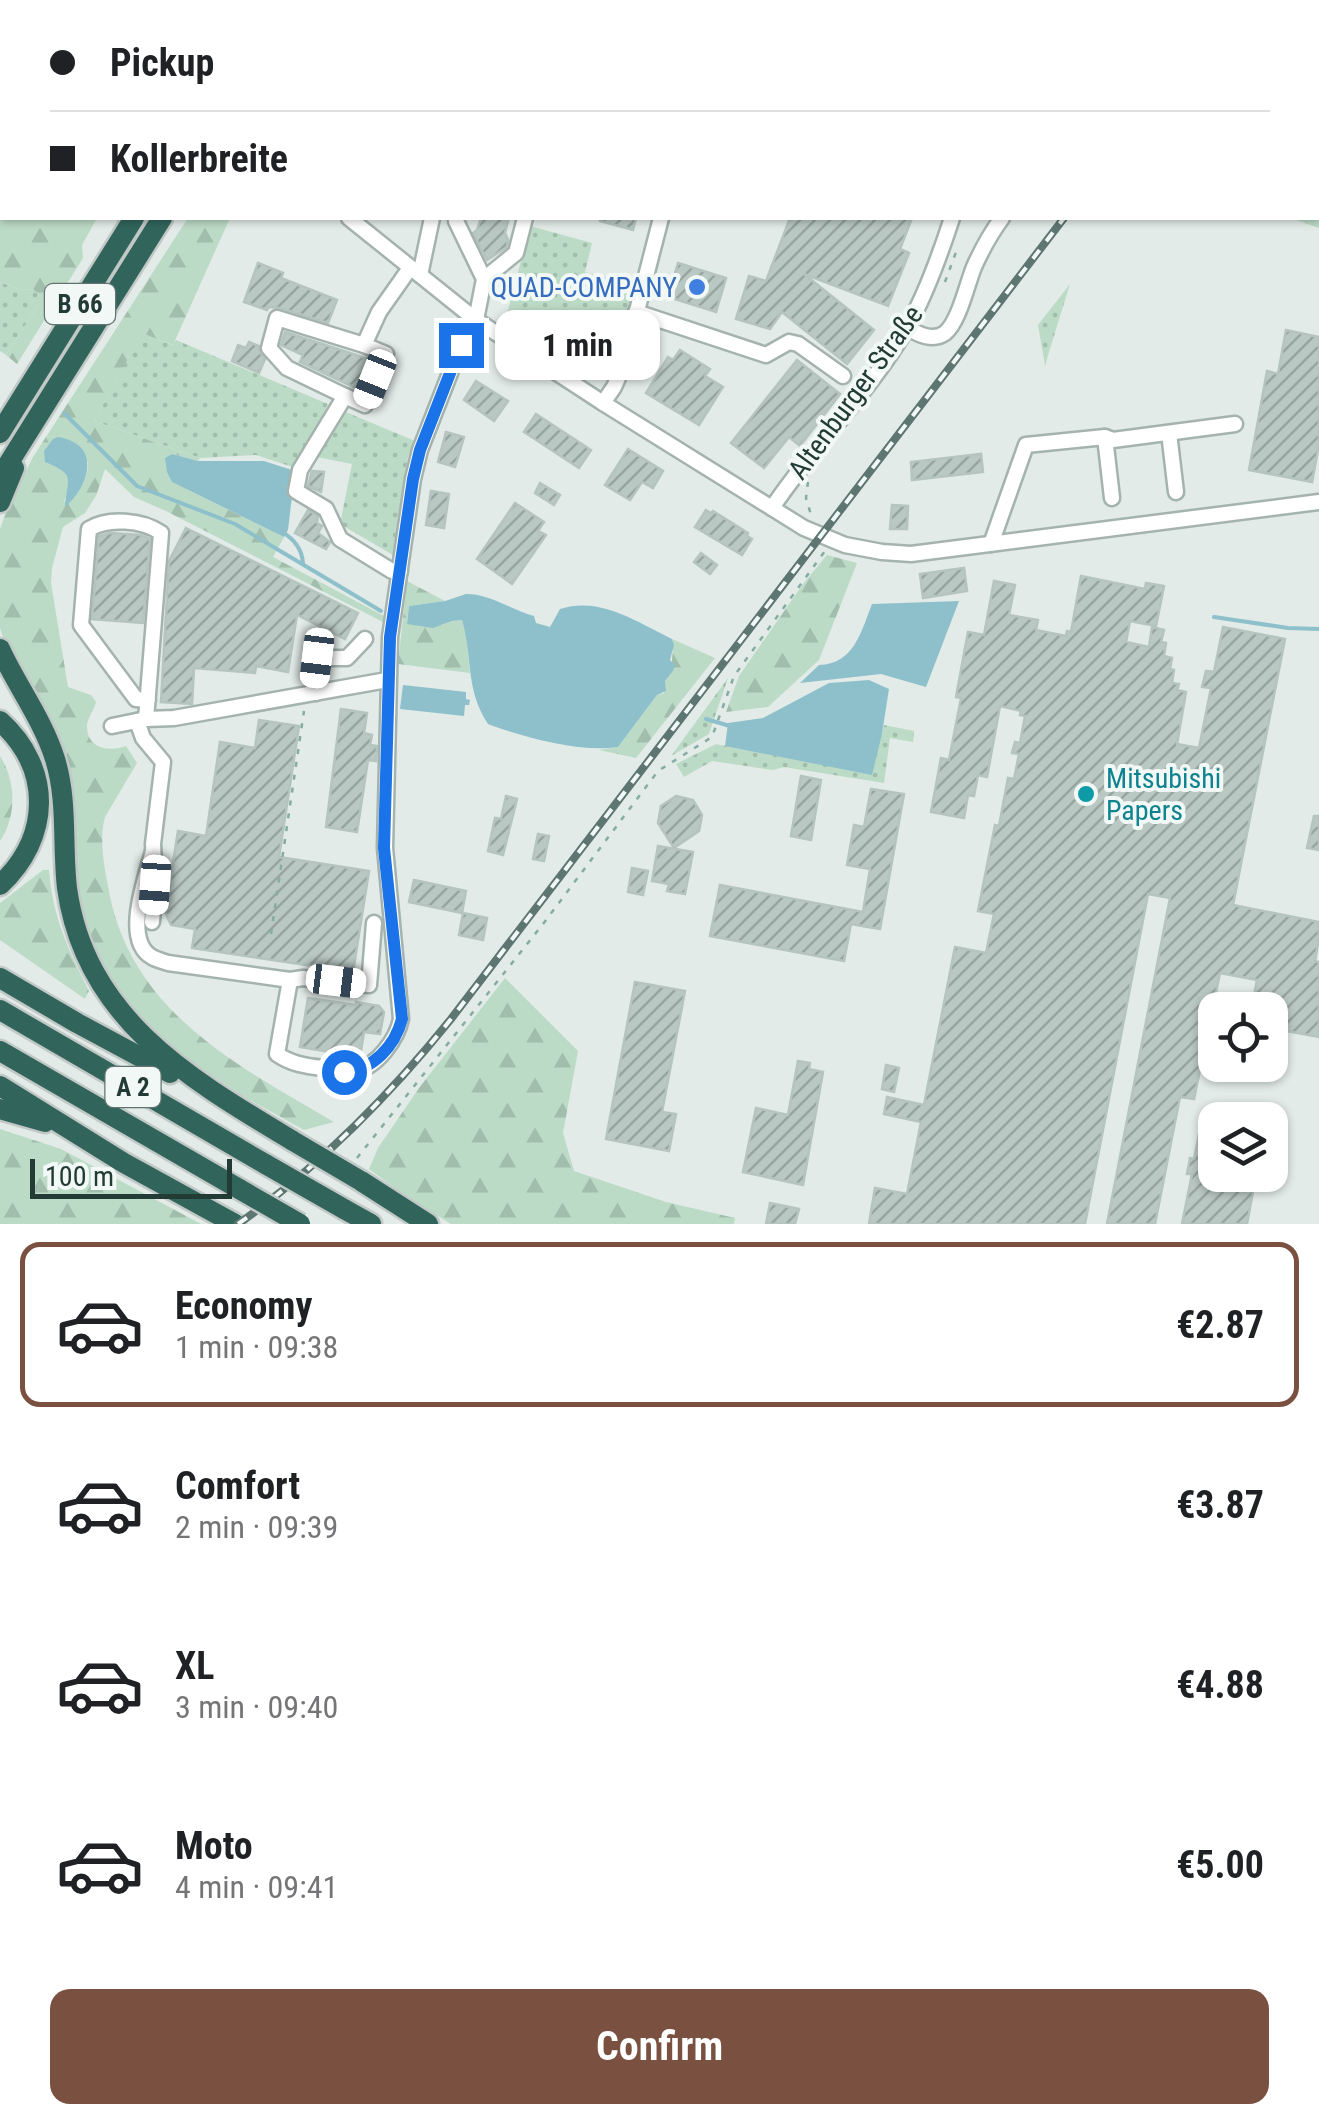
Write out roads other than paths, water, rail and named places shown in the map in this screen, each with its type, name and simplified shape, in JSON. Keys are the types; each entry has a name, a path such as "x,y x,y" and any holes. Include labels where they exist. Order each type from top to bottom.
{"highway":[{"name":"B 66","path":"0,433 133,220"},
{"name":"B 66","path":"0,477 161,220"},
{"path":"0,502 62,378"},
{"path":"0,419 26,390"},
{"path":"0,649 55,758 64,811 68,891 78,931 96,974 110,998 144,1038 167,1060 218,1096"},
{"path":"0,721 32,762 39,798 38,818 26,854 0,886"},
{"path":"0,978 92,1032 218,1096 428,1224"},
{"name":"A 2","path":"0,1010 371,1224"},
{"name":"A 2","path":"0,1051 300,1224"},
{"path":"0,1086 235,1224"},
{"path":"0,1108 88,1140"}],"street":[{"path":"351,220 476,320 603,403 804,528 863,550 911,554 1319,502"},
{"path":"364,344 379,312 415,272 431,220"},
{"path":"290,980 278,1054 289,1062 344,1072 360,1071 386,1050 398,1034 402,1019 384,848 390,637 420,450 461,345 476,320 484,279 456,220"},
{"path":"484,279 516,253 524,220"},
{"path":"603,403 622,368 660,220"},
{"name":"Altenburger Straße","path":"772,508 907,328 936,268 951,220"},
{"path":"907,328 934,337 946,332 989,234 1000,220"},
{"path":"636,312 766,354 788,342 798,344 843,376"},
{"path":"277,318 386,354 365,405 345,396 288,368 268,348 277,318"},
{"path":"345,396 300,470 296,490 326,509 335,532 346,545 400,572"},
{"path":"996,543 1026,444 1104,437 1113,440 1236,424"},
{"path":"1169,433 1176,492"},
{"path":"1104,437 1112,498"},
{"path":"148,700 136,698 81,625 89,529 101,521 149,524 161,533 148,700 142,720 143,738 163,762 153,851 137,928 141,944 150,956 168,963 290,980 369,985 385,977 395,952"},
{"path":"311,694 317,658 347,658 366,639"},
{"path":"112,726 387,680"},
{"path":"152,922 153,851"},
{"path":"369,985 374,923"}],"water":[{"path":"58,437 81,448 87,467 81,488 65,507 68,478 62,470 45,462 44,451"},
{"path":"172,454 198,461 264,461 295,471 284,537 172,482 165,458"},
{"path":"466,594 492,599 550,627 560,609 575,606 604,608 632,619 672,639 670,660 675,665 665,681 666,691 657,695 618,747 570,746 488,724 473,686 462,620 433,628 407,624 409,606"},
{"path":"959,601 926,687 881,674 800,683 819,665 848,653 872,604"},
{"path":"869,680 889,689 872,775 725,746 728,723 763,718 829,683"},
{"path":"403,685 466,692 469,705 465,705 464,716 400,709"}],"waterway":[{"path":"64,413 137,486 235,524 381,611"},
{"path":"282,532 297,545 303,563"},
{"path":"1214,617 1319,629"},
{"path":"706,719 730,726"}],"railway":[{"path":"238,1224 297,1179 352,1129 451,1019 1062,220"}],"place":[{"name":"QUAD-COMPANY","path":"697,287"},
{"name":"Mitsubishi Papers","path":"1086,794"}]}
